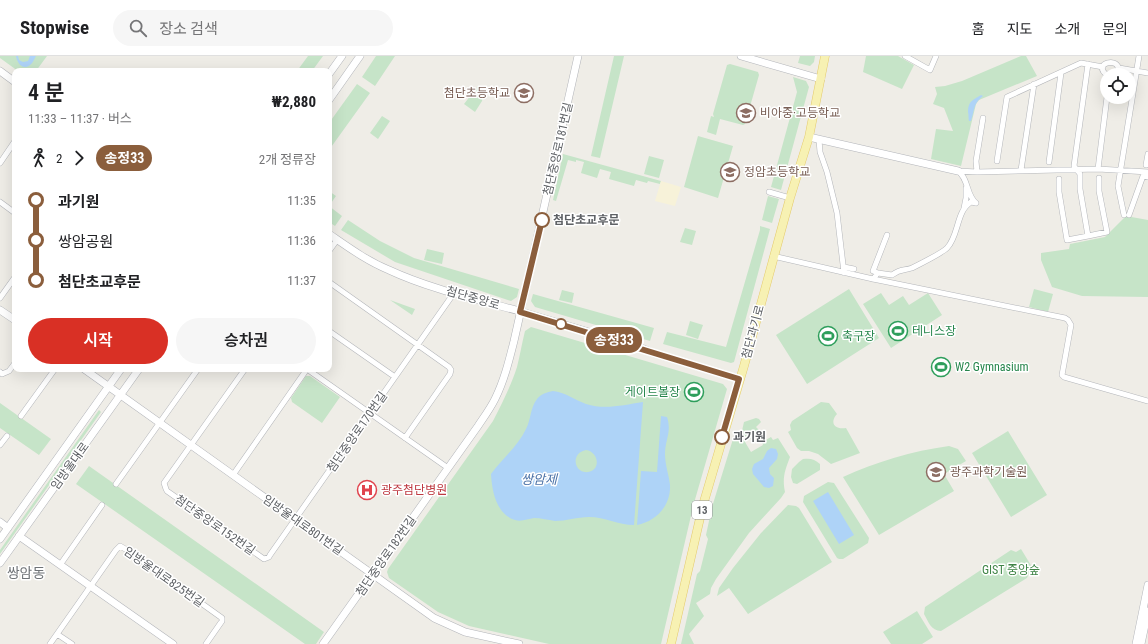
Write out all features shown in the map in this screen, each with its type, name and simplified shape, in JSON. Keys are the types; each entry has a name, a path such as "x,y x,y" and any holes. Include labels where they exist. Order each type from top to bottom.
{"main road":[{"name":"첨단과기로","path":"670,644 703,505 773,256 809,137 825,56"}],"street":[{"path":"332,70 342,56"},
{"path":"332,96 360,56"},
{"name":"첨단중앙로181번길","path":"520,312 578,56"},
{"path":"741,56 821,78"},
{"path":"905,56 930,70 936,56"},
{"path":"1139,56 1136,71 1148,73"},
{"path":"997,161 1007,97 1081,63 1103,66 1107,60 1116,58 1118,68"},
{"path":"1088,64 1074,162 1074,166 1080,174 1080,188 1088,236"},
{"path":"0,71 12,80"},
{"path":"1049,162 1061,73"},
{"path":"1021,170 1034,84"},
{"path":"1098,170 1106,104"},
{"path":"1131,104 1118,186 1126,215 1143,176 1148,177"},
{"path":"977,172 976,161 983,118"},
{"path":"809,137 958,171 1121,170 1148,172"},
{"path":"819,140 820,152 827,172 837,213 844,273"},
{"path":"0,163 12,146"},
{"path":"1146,165 1148,154"},
{"path":"958,171 963,176 973,200 977,204 973,202 970,203 964,210"},
{"path":"1059,179 1059,192 1067,240 1107,232 1098,178"},
{"path":"887,235 873,271 878,273 892,275 898,270 910,268 946,249 951,242 964,210 966,185"},
{"path":"770,192 790,198"},
{"path":"0,202 12,210"},
{"name":"첨단중앙로","path":"332,236 362,257 389,271 414,280 739,379"},
{"path":"332,247 337,240"},
{"path":"773,256 873,280 1067,319 1071,325 1062,375 1148,401"},
{"path":"844,267 854,269"},
{"path":"873,280 878,273"},
{"path":"0,298 12,280"},
{"path":"332,284 418,344 451,370 450,374 405,438"},
{"name":"첨단중앙로170번길","path":"296,519 454,293"},
{"path":"0,310 12,318"},
{"name":"첨단중앙로182번길","path":"323,644 488,411 499,390 509,362 520,312"},
{"path":"332,333 395,377"},
{"path":"0,372 2,374 9,371 12,367"},
{"path":"21,416 53,372"},
{"name":"임방울대로801번길","path":"88,372 434,618 465,632 519,644"},
{"name":"임방울대로","path":"0,539 119,372"},
{"name":"임방울대로","path":"0,563 137,372"},
{"path":"116,484 196,372"},
{"name":"첨단중앙로152번길","path":"243,372 164,483 166,489 264,559 269,557 296,519"},
{"path":"232,475 305,372"},
{"path":"311,372 448,468"},
{"path":"0,445 7,436"},
{"path":"60,565 102,505"},
{"path":"0,522 8,528"},
{"path":"19,536 174,644"},
{"name":"임방울대로825번길","path":"50,644 120,546 222,618 222,622 206,644"},
{"path":"1136,644 1148,585"},
{"path":"1141,644 1148,611"},
{"path":"57,634 72,644"}],"green space":[{"path":"0,56 47,56 38,68 14,68 0,58"},
{"path":"308,56 323,56 314,68 299,68"},
{"path":"376,56 395,56 375,86 362,77"},
{"path":"614,56 624,56 600,158 591,156"},
{"path":"800,56 815,56 814,62 810,66 798,63"},
{"path":"866,56 898,56 914,65 902,89 863,72"},
{"path":"1021,56 1026,56 1037,76 979,100 976,104 961,166 931,159 936,129 953,131 944,108 933,104 937,94 935,87 962,81"},
{"path":"730,64 758,72 759,75 745,124 743,125 720,119 716,135 707,132 711,116 714,117 713,114 727,65"},
{"path":"793,77 806,81 809,87 781,190 771,187 797,92"},
{"path":"357,84 370,93 332,146 332,119"},
{"path":"478,86 485,87 482,101 475,112 464,104"},
{"path":"382,116 390,121 378,139 370,133"},
{"path":"698,136 733,146 718,198 684,187"},
{"path":"563,154 661,181 660,184 636,180 634,186 609,179 611,172 600,169 597,178 581,173 584,162 568,160 556,201 553,200"},
{"path":"649,156 664,160 659,178 644,174"},
{"path":"332,193 336,196 332,202"},
{"path":"768,196 779,199 772,223 762,220"},
{"path":"332,208 342,216 335,226 332,224"},
{"path":"1126,216 1148,220 1148,297 1082,296 1052,287 1041,260 1041,253 1069,249 1070,244 1105,237"},
{"path":"348,220 380,241 414,258 519,289 517,297 511,301 395,262 341,230"},
{"path":"760,226 770,229 734,362 731,363 663,344 667,332 726,347"},
{"path":"685,228 696,231 692,245 680,242"},
{"path":"427,249 444,253 442,264 424,260"},
{"name":"축구장","path":"849,289 879,338 807,384 776,335"},
{"path":"1034,289 1053,294 1048,312 1029,307"},
{"path":"562,290 574,293 572,303 559,300"},
{"name":"테니스장","path":"881,293 889,305 903,296 909,305 928,293 942,315 891,348 863,304"},
{"path":"533,294 654,328 650,341 535,307 531,301"},
{"path":"390,300 415,309 412,315"},
{"path":"690,321 703,325 698,339 686,335"},
{"path":"531,327 723,384 727,389 694,503 661,644 549,644 469,626 438,612 389,578 387,572 388,569 493,421 515,374 525,331"},
{"path":"306,376 310,376 340,397 322,423 292,402 291,398"},
{"path":"821,402 829,403 837,414 833,420 834,425 839,428 846,428 860,453 831,464 818,454 809,451 801,451 797,448 788,432 791,430 790,425 792,421"},
{"path":"0,403 51,439 39,455 0,428"},
{"path":"99,410 101,412 0,554 0,550"},
{"path":"756,418 761,422 756,427 761,432 745,442 751,452 763,445 762,442 771,437 773,440 778,438 790,457 784,474 785,492 749,533 716,579 711,588 710,594 696,603 704,616 689,634 694,644 681,644 697,574 700,571 708,539 706,535 712,507 733,439 736,441 741,435 744,422"},
{"path":"1008,431 1047,495 1011,517 972,453"},
{"path":"949,446 958,449 966,461 944,474 954,491 879,535 843,477 894,458"},
{"path":"803,459 816,461 820,464 820,470 797,484 793,483 791,477 792,469"},
{"path":"89,466 324,632 316,644 305,644 76,484"},
{"path":"828,482 834,483 869,538 868,543 843,559 837,558 803,502 804,496"},
{"path":"788,505 799,508 832,562 748,614 729,588 717,596 719,588 761,533"},
{"name":"GIST 중앙숲","path":"1021,549 1032,567 1027,578 941,631 938,631 930,625 924,614 925,607 1011,550 1016,552"},
{"path":"917,611 933,637 922,644 891,644 883,632"}],"sand":[{"path":"661,181 681,187 675,206 655,201"}],"water":[{"path":"16,56 18,56 19,60 23,62 28,61 30,56 36,56 31,64 27,67 23,67 19,64"},
{"path":"981,95 983,96 976,104 971,121 969,121 969,105"},
{"name":"쌍암제","path":"553,391 562,393 586,404 600,407 643,402 634,525 589,517 559,521 534,518 517,521 503,513 499,507 492,488 491,474 523,435 537,399 546,393","holes":["586,450 590,451 596,457 597,465 592,471 583,472 577,467 576,459 581,452"]},
{"path":"661,416 667,417 669,427 665,454 670,492 665,505 656,516 651,520 637,525 641,471 657,472"},
{"path":"771,448 776,449 778,454 777,459 769,468 770,474 774,478 773,486 769,488 764,487 753,474 752,469 754,464 763,459 767,451"},
{"path":"828,492 854,535 839,544 813,501"}],"bus line":[{"name":"송정33","path":"542,220 520,312 639,347 653,353 739,379 722,437"}],"place":[{"name":"첨단초등학교","path":"524,93"},
{"name":"비아중·고등학교","path":"746,113"},
{"name":"정암초등학교","path":"730,172"},
{"name":"첨단초교후문","path":"542,220"},
{"name":"테니스장","path":"898,331"},
{"name":"축구장","path":"828,336"},
{"name":"W2 Gymnasium","path":"941,367"},
{"name":"게이트볼장","path":"694,392"},
{"name":"과기원","path":"722,437"},
{"name":"광주과학기술원","path":"936,472"},
{"name":"광주첨단병원","path":"367,490"}],"district":[{"name":"쌍암동","path":"26,573"}]}
